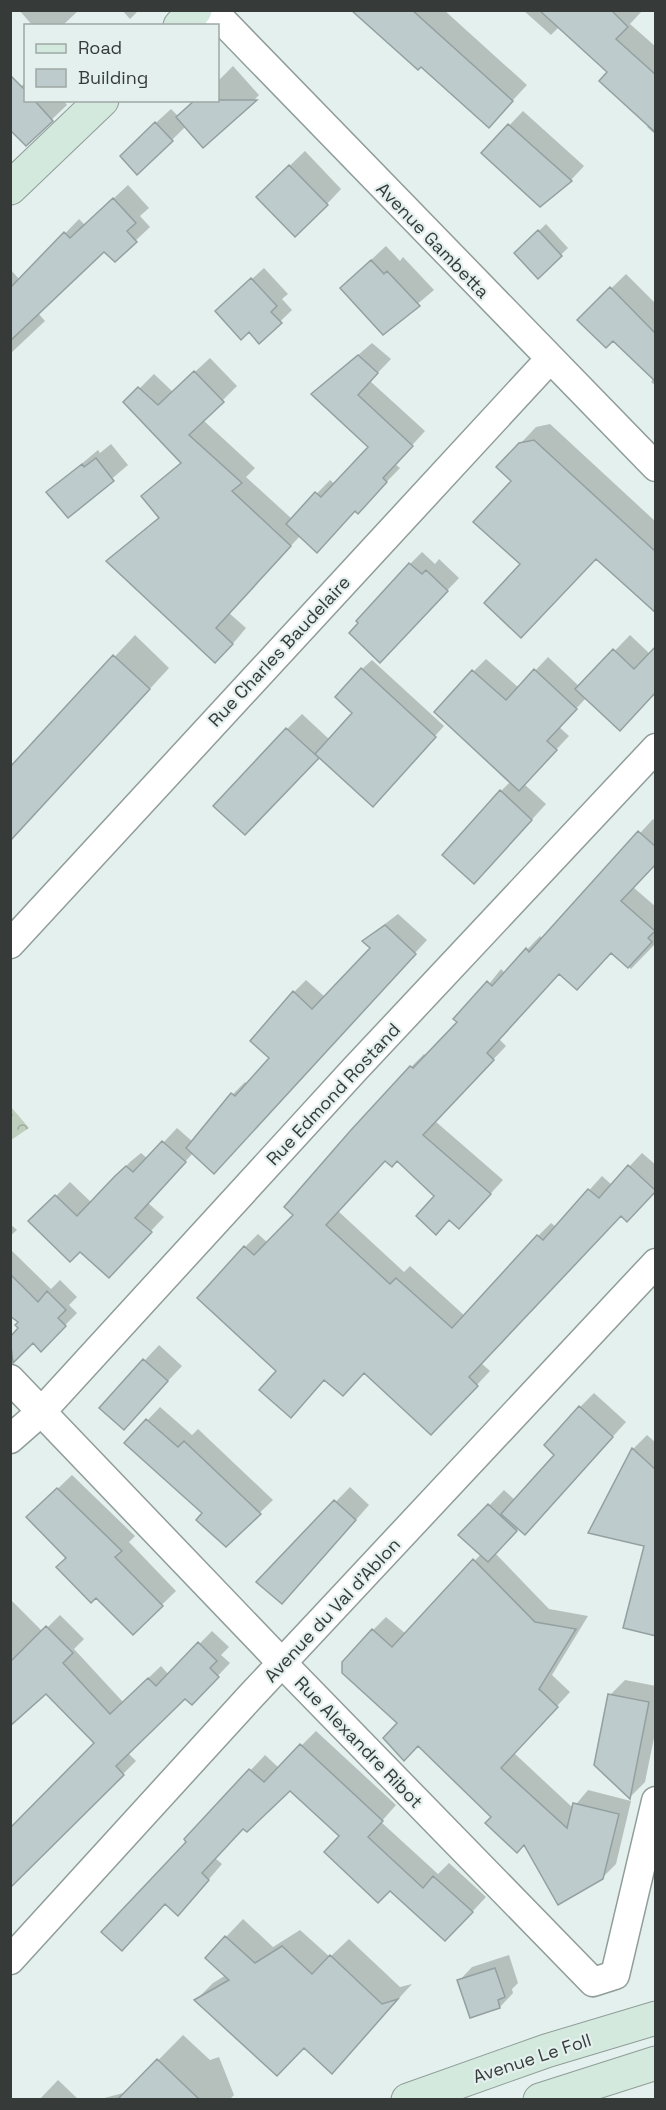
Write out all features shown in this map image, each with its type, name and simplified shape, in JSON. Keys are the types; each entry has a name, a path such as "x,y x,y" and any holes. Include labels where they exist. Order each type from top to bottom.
{"main road":[{"path":"182,24 195,10"},
{"path":"10,188 100,102"},
{"name":"Avenue Le Foll","path":"408,2100 546,2051 656,2018"},
{"path":"540,2100 656,2063"}],"street":[{"name":"Avenue Gambetta","path":"213,10 549,360 656,467"},
{"name":"Rue Charles Baudelaire","path":"10,944 549,360"},
{"name":"Rue Edmond Rostand","path":"10,1439 42,1411 355,1069 656,748"},
{"name":"Avenue du Val d'Ablon","path":"10,1960 656,1263"},
{"name":"Rue Alexandre Ribot","path":"10,1379 282,1664 592,1982 615,1975 656,1801"}],"green space":[{"path":"11,1107 29,1128 11,1140"}],"building":[{"path":"351,10 412,10 513,101 489,128 421,67 418,70"},
{"path":"539,10 611,10 628,27 616,39 656,75 656,133 599,81 607,72"},
{"path":"10,75 24,89 24,102 36,102 53,121 26,146 10,130"},
{"path":"257,100 203,148 176,117 193,102"},
{"path":"155,122 173,141 137,175 120,156"},
{"path":"508,124 572,181 540,207 481,153"},
{"path":"289,165 328,205 295,237 256,197"},
{"path":"113,198 136,223 127,231 137,242 115,262 104,252 10,341 10,288 64,232 70,238"},
{"path":"538,230 562,256 538,279 514,253"},
{"path":"371,260 384,274 387,271 420,306 383,335 340,288"},
{"path":"251,278 277,306 271,312 282,323 259,344 249,332 241,340 215,311"},
{"path":"610,287 656,334 656,382 613,341 606,348 577,320"},
{"path":"358,355 378,373 358,395 413,446 383,478 387,482 358,514 355,511 317,553 286,524 315,492 321,497 368,447 311,394"},
{"path":"194,371 224,402 189,435 242,483 232,491 291,546 216,628 233,644 215,663 106,561 159,518 141,496 181,463 123,402 138,387 158,405"},
{"path":"534,440 656,552 656,613 596,559 521,638 484,603 520,564 473,522 511,481 496,467 519,443"},
{"path":"96,458 114,481 68,518 46,492 82,464 84,467"},
{"path":"409,563 422,574 426,570 448,591 380,663 349,633 358,623 356,621"},
{"path":"656,646 656,692 620,731 575,689 613,649 634,669"},
{"path":"113,655 150,689 10,841 10,767"},
{"path":"361,668 436,737 373,807 315,754 352,713 335,697"},
{"path":"534,669 577,709 547,741 557,750 519,791 434,712 472,670 506,700"},
{"path":"286,728 319,758 245,835 213,806"},
{"path":"500,790 532,820 474,884 442,855"},
{"path":"638,831 656,847 656,864 621,901 655,931 648,938 652,942 628,968 611,953 577,990 559,974 487,1053 494,1060 423,1135 491,1194 459,1229 449,1220 436,1235 416,1216 434,1196 397,1161 392,1167 385,1161 326,1225 390,1284 396,1278 452,1328 537,1235 543,1240 588,1189 599,1198 628,1165 656,1191 627,1222 621,1216 469,1377 478,1386 431,1435 364,1373 343,1396 324,1380 291,1418 259,1390 276,1371 197,1298 244,1246 254,1255 293,1215 284,1207 351,1130 410,1066 413,1068 457,1022 453,1019 487,981 492,986 526,948 529,952"},
{"path":"385,925 416,954 214,1174 186,1148 231,1093 235,1096 269,1058 250,1041 293,991 312,1009 370,948 362,941"},
{"path":"162,1141 186,1162 135,1218 152,1232 109,1278 80,1252 70,1262 28,1221 55,1195 77,1216 126,1166 133,1172"},
{"path":"10,1274 38,1302 47,1291 66,1310 58,1318 66,1326 41,1352 33,1343 13,1363 10,1337 18,1328 15,1325 18,1322 10,1316"},
{"path":"143,1359 168,1381 124,1430 99,1408"},
{"path":"579,1406 613,1437 525,1535 501,1514 554,1455 544,1445"},
{"path":"146,1419 178,1447 184,1441 261,1514 226,1547 196,1520 202,1513 124,1443"},
{"path":"632,1448 656,1470 656,1636 623,1628 644,1546 588,1533"},
{"path":"57,1488 122,1551 115,1557 163,1606 133,1635 96,1598 91,1603 56,1567 66,1558 26,1517"},
{"path":"334,1500 356,1520 282,1604 256,1582"},
{"path":"488,1504 517,1531 488,1562 458,1535"},
{"path":"473,1559 535,1622 576,1629 539,1689 558,1707 501,1768 567,1828 573,1803 619,1814 603,1879 558,1905 524,1845 517,1853 485,1823 491,1817 418,1746 404,1761 383,1738 397,1723 342,1673 342,1662 372,1629 392,1647"},
{"path":"46,1626 73,1653 63,1663 110,1714 148,1678 156,1686 198,1642 217,1661 210,1668 219,1677 192,1705 185,1699 116,1766 124,1775 10,1888 10,1828 94,1743 46,1694 10,1726 10,1662"},
{"path":"608,1694 649,1702 630,1799 594,1765"},
{"path":"300,1744 383,1821 368,1837 423,1888 433,1876 473,1912 445,1941 390,1891 378,1903 324,1852 339,1836 290,1791 247,1832 243,1829 202,1873 209,1880 178,1916 165,1904 122,1951 101,1932 186,1842 184,1839 249,1769 264,1782"},
{"path":"225,1936 255,1963 282,1946 312,1974 330,1955 382,2004 398,1999 332,2074 304,2048 277,2076 194,2000 229,1980 205,1958"},
{"path":"495,1968 505,1997 498,2000 500,2008 470,2018 457,1980"},
{"path":"157,2059 200,2100 117,2100"}]}
